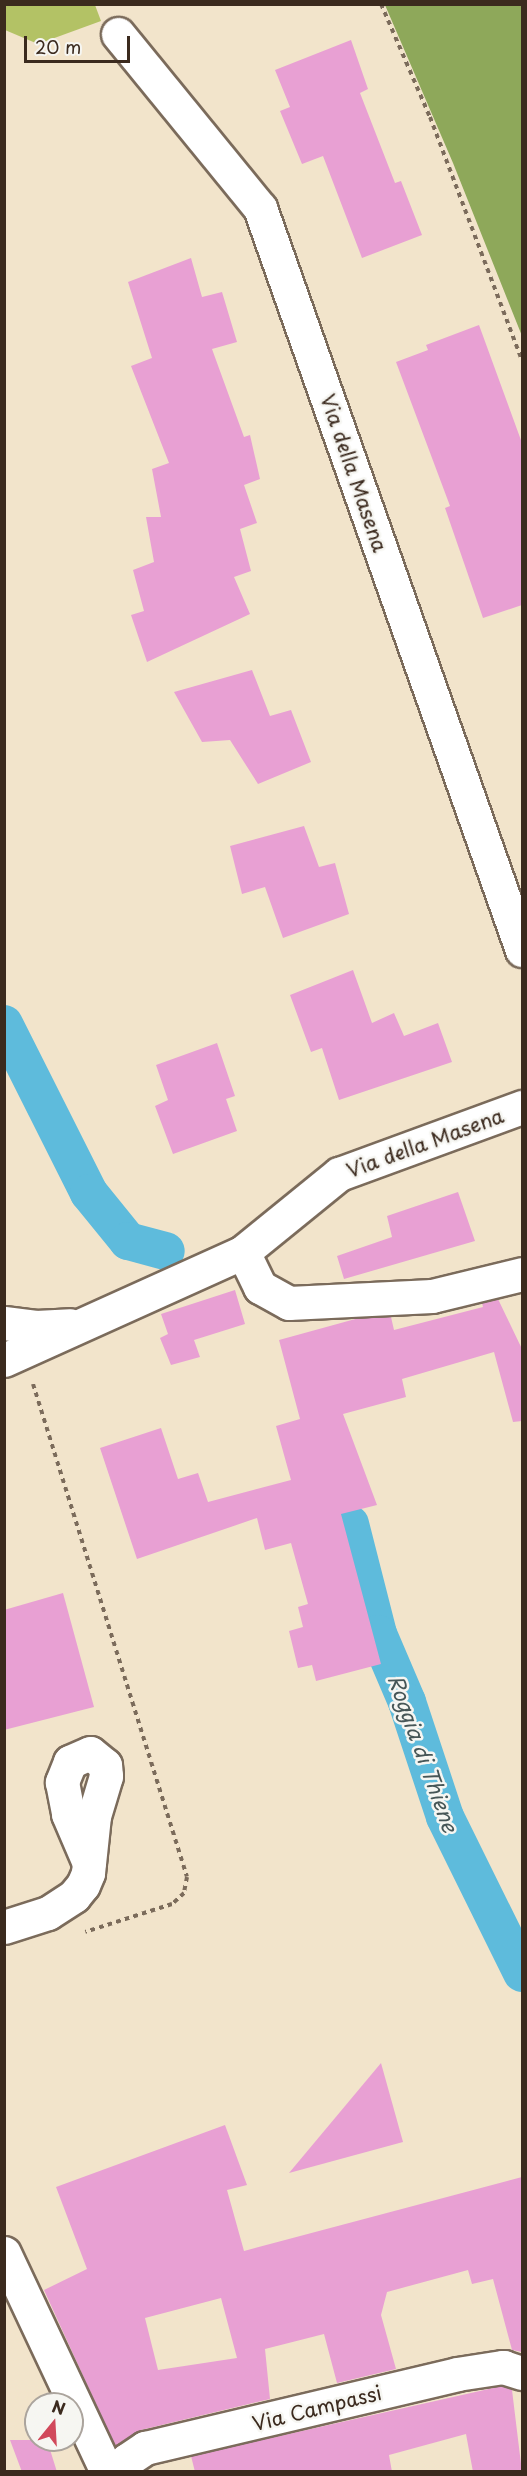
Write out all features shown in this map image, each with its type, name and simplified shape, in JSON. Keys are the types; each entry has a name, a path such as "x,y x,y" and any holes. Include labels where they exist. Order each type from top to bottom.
{"street":[{"name":"Via della Masena","path":"118,34 260,208 522,950"},
{"name":"Via della Masena","path":"13,1354 243,1252 339,1174 522,1107"},
{"path":"243,1252 260,1287 289,1302 432,1296 522,1274"},
{"name":"Via della Masena","path":"4,1323 36,1327 81,1324"},
{"path":"4,1927 63,1905 83,1885 89,1863"},
{"path":"4,2253 107,2472"},
{"name":"Via Campassi","path":"120,2472 127,2460 145,2448 457,2373 503,2367 522,2373"}],"path":[{"path":"381,4 430,117 522,361"},
{"path":"13,1354 28,1365 187,1877 184,1893 172,1905 84,1933"}],"green space":[{"path":"4,5 95,5 101,21 38,44 5,30"},
{"path":"385,5 522,5 522,336 453,163"}],"building":[{"path":"351,40 368,89 360,93 395,183 401,181 422,235 362,258 323,156 302,164 280,111 290,107 275,70"},
{"path":"191,258 202,297 222,292 237,342 212,349 244,437 250,435 260,479 244,485 257,523 240,529 251,571 234,577 250,614 147,662 131,615 144,611 133,570 154,562 146,517 161,517 152,469 169,463 131,366 152,358 128,282"},
{"path":"479,325 522,443 522,605 483,618 445,508 450,506 396,362 428,350 426,345"},
{"path":"252,670 270,716 291,710 311,762 258,784 230,740 202,742 174,692"},
{"path":"304,826 319,867 335,863 349,914 283,938 265,887 242,894 230,846"},
{"path":"353,970 372,1023 394,1013 404,1036 438,1023 452,1062 339,1100 322,1048 311,1052 290,995"},
{"path":"217,1043 235,1096 226,1099 237,1131 173,1154 155,1106 168,1100 156,1065"},
{"path":"458,1192 475,1241 344,1279 337,1256 392,1237 387,1216"},
{"path":"235,1290 245,1324 194,1340 200,1357 171,1365 160,1338 168,1334 161,1314"},
{"path":"498,1299 522,1349 522,1421 513,1422 494,1352 402,1379 406,1397 343,1414 377,1505 341,1514 381,1664 316,1681 312,1665 298,1668 289,1631 303,1627 298,1607 308,1604 291,1543 265,1550 257,1518 137,1559 100,1448 161,1428 178,1479 198,1473 208,1502 291,1480 276,1426 300,1419 279,1340 359,1318 391,1317 394,1330 483,1307 482,1303"},
{"path":"63,1593 94,1707 4,1730 4,1610"},
{"path":"381,2063 403,2142 289,2173"},
{"path":"225,2125 247,2185 227,2190 244,2251 522,2177 522,2352 512,2350 493,2279 472,2284 468,2270 387,2292 381,2315 396,2369 337,2383 324,2334 265,2349 270,2399 141,2430 115,2446 44,2290 87,2269 56,2187","holes":["221,2298 237,2358 158,2370 145,2318"]},
{"path":"502,2386 512,2390 522,2472 473,2472 466,2434 389,2455 392,2472 195,2472 191,2456"},
{"path":"10,2440 24,2440 24,2452 51,2452 57,2472 22,2472"}],"waterway":[{"name":"Roggia di Thiene","path":"4,1024 89,1193 128,1241 166,1251"},
{"name":"Roggia di Thiene","path":"350,1524 378,1634 407,1702 445,1817 522,1973"}]}
